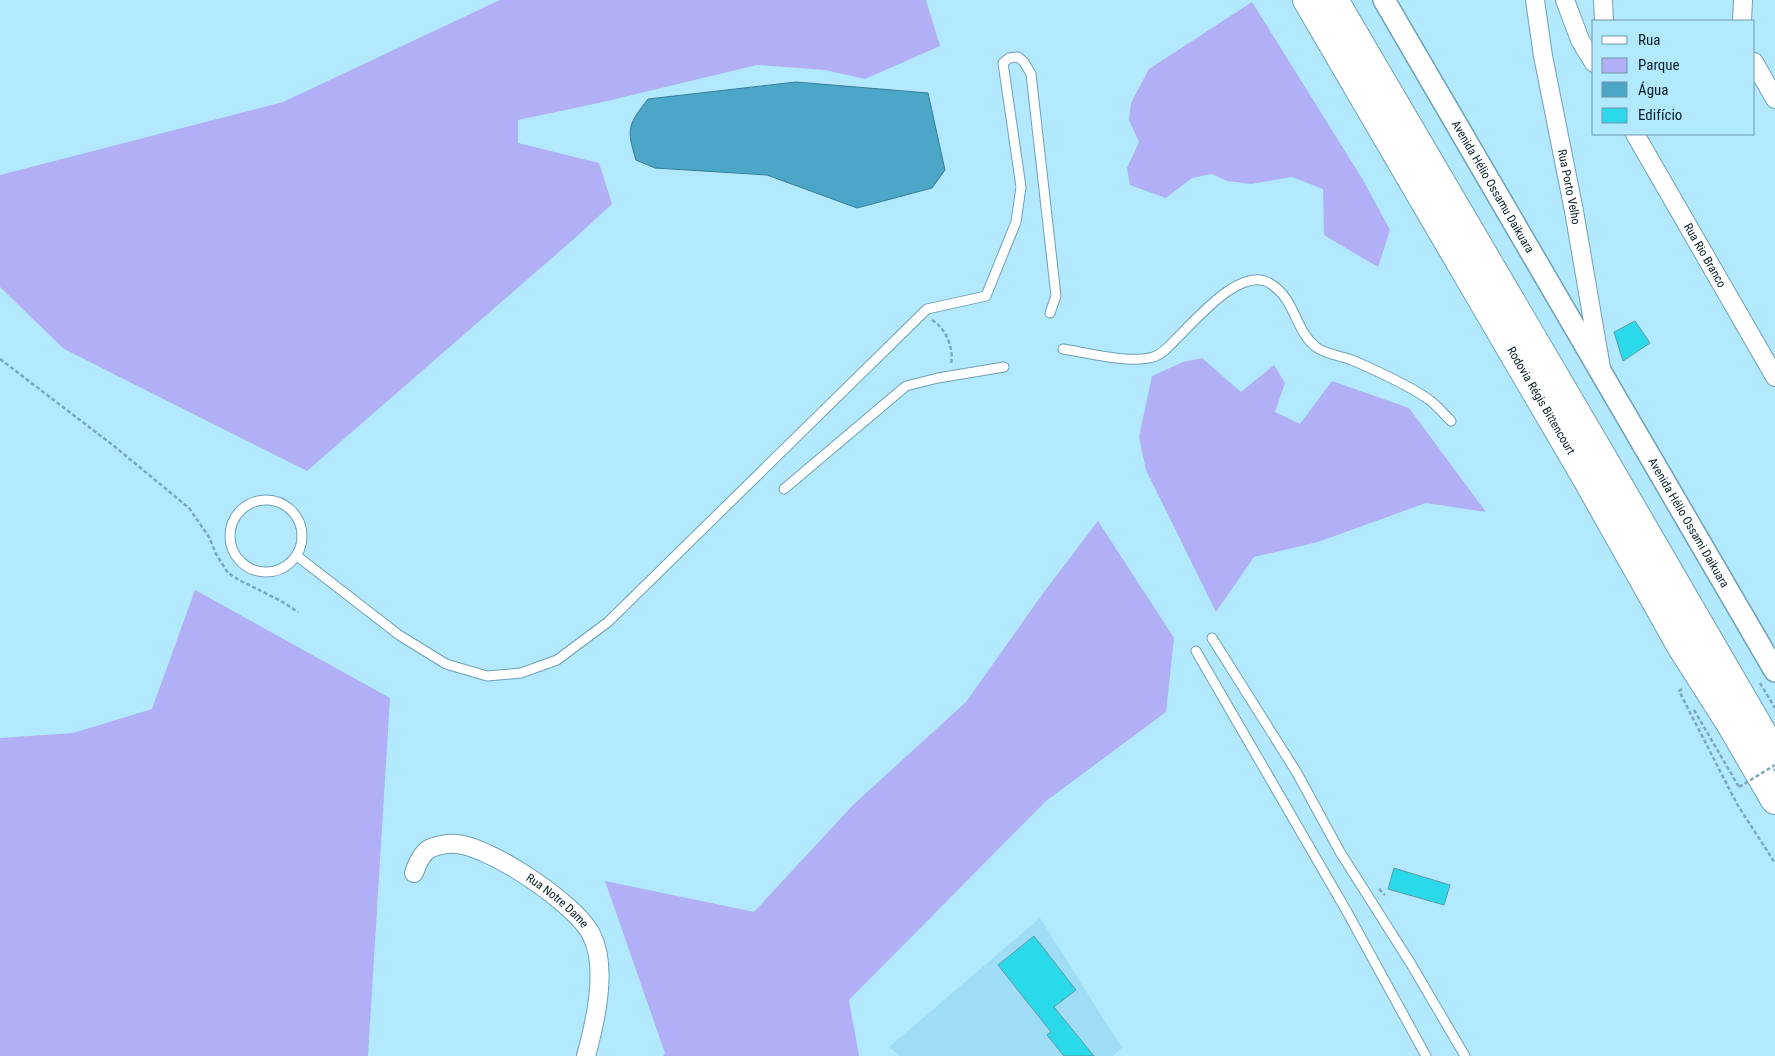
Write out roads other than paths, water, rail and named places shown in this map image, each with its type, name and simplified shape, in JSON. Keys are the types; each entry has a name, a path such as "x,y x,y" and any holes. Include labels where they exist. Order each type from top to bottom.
{"highway":[{"name":"Rodovia Régis Bittencourt","path":"1307,0 1587,479 1681,646 1775,800"},
{"name":"Rodovia Régis Bittencourt","path":"1334,0 1775,754"}],"street":[{"name":"Avenida Hélio Ossamu Daikuara","path":"1384,0 1602,374"},
{"name":"Rua Porto Velho","path":"1535,0 1543,56 1576,220 1602,374"},
{"path":"1565,0 1580,40 1592,60"},
{"path":"1603,0 1604,20"},
{"path":"1742,20 1743,0"},
{"path":"1755,64 1775,99"},
{"name":"Rua Rio Branco","path":"1636,135 1775,376"},
{"name":"Avenida Hélio Ossami Daikuara","path":"1602,374 1775,671"},
{"name":"Rua Notre Dame","path":"414,872 419,861 429,849 444,844 458,844 484,852 520,872 562,902 577,916 592,936 599,959 599,986 586,1056"}],"lane":[{"path":"297,556 399,635 446,664 488,676 521,673 557,660 608,622 927,309 986,296 1016,222 1021,187 1003,63 1009,58 1018,57 1024,62 1031,74 1056,296 1050,313"},
{"path":"1063,349 1132,359 1155,357 1240,282 1259,278 1272,284 1290,303 1302,332 1317,348 1351,360 1402,384 1432,402 1451,421"},
{"path":"784,489 906,386 949,376 1004,367"},
{"path":"269,499 287,506 299,520 303,538 297,556 289,565 274,572 256,572 241,563 231,548 230,531 236,514 251,502 269,499"},
{"path":"1212,638 1297,773 1340,852 1411,964 1465,1056"},
{"path":"1196,651 1346,910 1426,1056"}],"water":[{"path":"796,82 928,93 945,170 932,188 857,208 767,175 655,168 636,160 631,141 631,127 636,115 648,99"}]}
